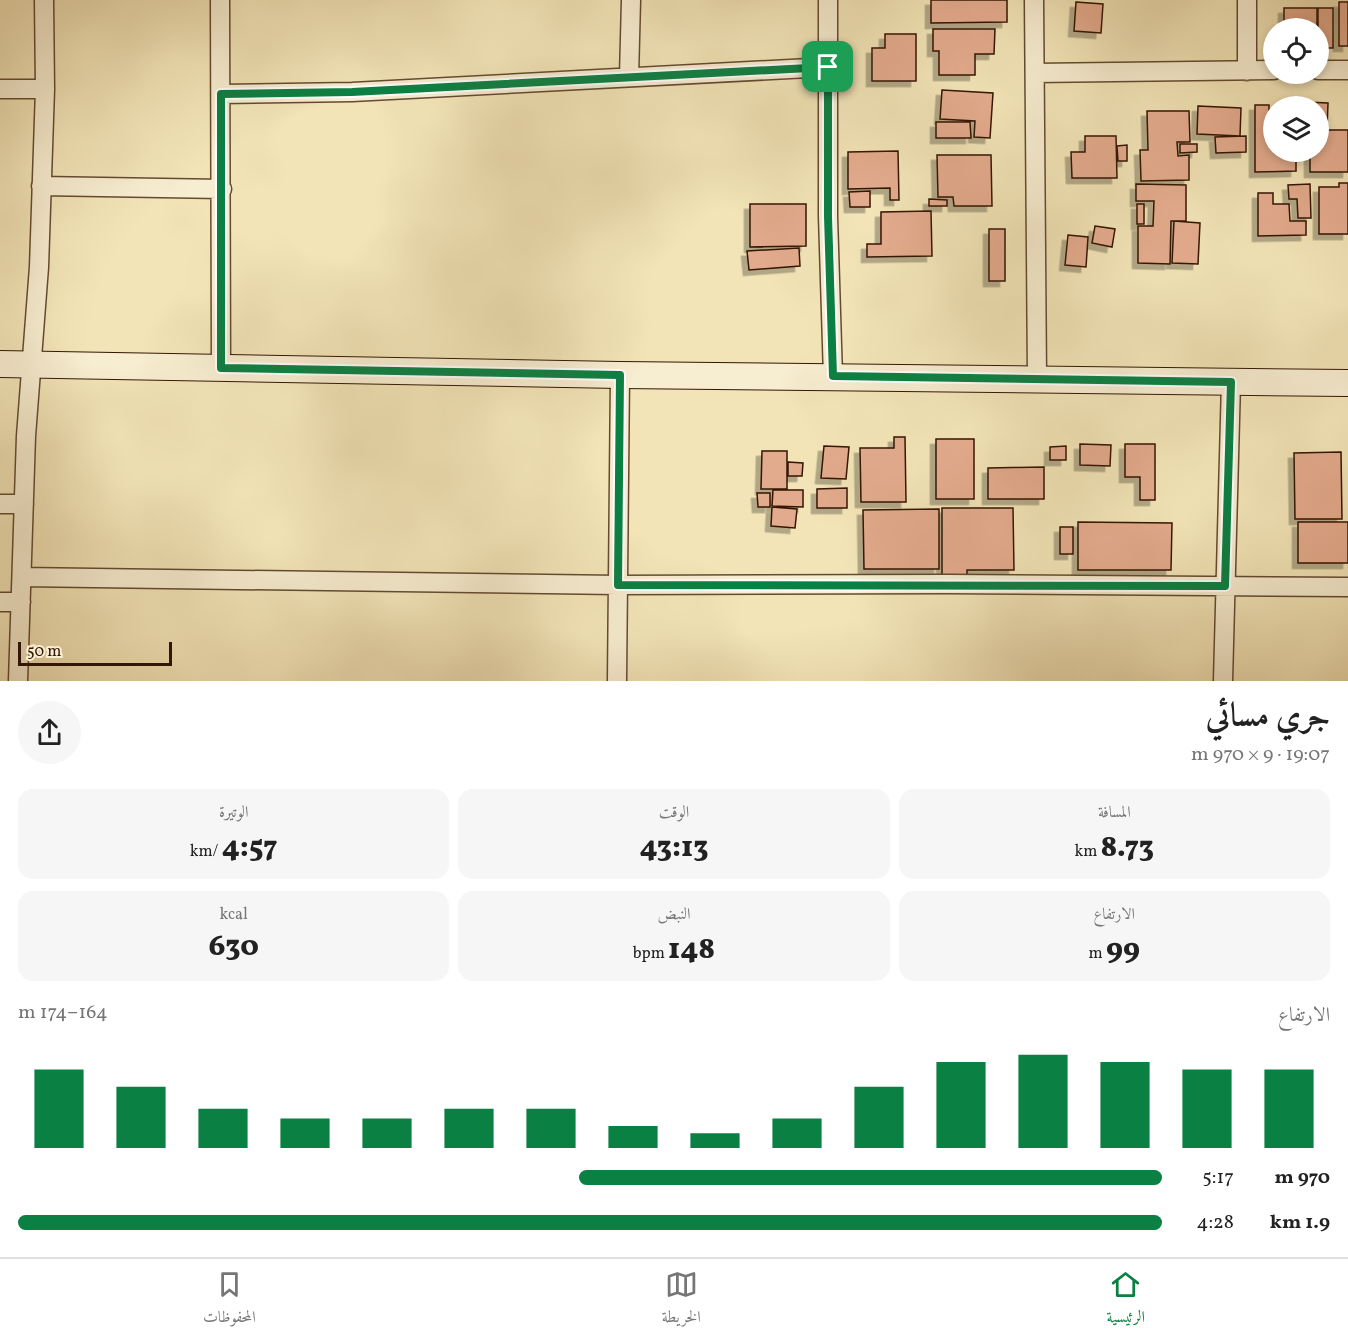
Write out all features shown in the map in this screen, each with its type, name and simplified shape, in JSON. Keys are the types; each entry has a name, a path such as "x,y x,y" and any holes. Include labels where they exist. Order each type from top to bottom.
{"street":[{"path":"12,680 21,602 30,364 39,267 45,89 44,0"},
{"path":"220,0 221,368"},
{"path":"629,77 631,0"},
{"path":"828,0 828,216 833,376"},
{"path":"1034,0 1037,379"},
{"path":"1247,0 1247,70"},
{"path":"221,94 352,92 828,67"},
{"path":"1035,73 1263,70"},
{"path":"1329,70 1348,70"},
{"path":"0,89 45,89"},
{"path":"41,186 222,189"},
{"path":"0,364 620,375 1348,383"},
{"path":"616,681 620,375"},
{"path":"1223,681 1231,382"},
{"path":"0,504 24,504"},
{"path":"22,577 618,585 1348,588"},
{"path":"0,602 21,602"}],"building":[{"path":"931,0 1007,0 1007,22 931,23"},
{"path":"1076,2 1103,4 1101,33 1074,31"},
{"path":"1339,2 1348,2 1348,46 1339,46"},
{"path":"1284,8 1317,8 1317,18 1284,18"},
{"path":"1318,8 1333,8 1333,48 1329,48 1329,18 1318,18"},
{"path":"933,29 995,29 994,54 975,54 975,75 939,75 939,51 933,51"},
{"path":"885,34 916,34 916,81 872,81 872,48 885,48"},
{"path":"942,90 993,93 990,138 974,137 975,121 940,119"},
{"path":"1255,105 1263,105 1263,162 1296,162 1296,171 1255,172"},
{"path":"1198,106 1241,108 1240,136 1197,134"},
{"path":"1147,111 1189,111 1190,142 1177,142 1178,156 1189,155 1189,180 1141,181 1140,150 1148,150"},
{"path":"936,122 970,122 971,138 936,138"},
{"path":"1329,130 1348,130 1348,172 1310,172 1310,162 1329,162"},
{"path":"1085,136 1116,136 1117,178 1072,178 1071,152 1085,152"},
{"path":"1246,136 1246,152 1216,153 1215,137"},
{"path":"1180,144 1197,144 1197,152 1180,153"},
{"path":"1127,145 1127,161 1118,161 1117,146"},
{"path":"898,151 899,200 890,200 890,188 848,189 848,152"},
{"path":"937,155 991,155 992,206 954,206 953,197 938,197"},
{"path":"1339,183 1348,183 1348,234 1319,234 1319,187 1339,187"},
{"path":"1136,184 1186,185 1186,221 1171,221 1170,264 1138,263 1138,226 1153,226 1154,201 1136,201"},
{"path":"1310,184 1311,218 1298,218 1297,199 1289,199 1288,185"},
{"path":"870,191 870,207 850,207 849,192"},
{"path":"1258,193 1273,193 1273,204 1289,204 1290,221 1306,221 1306,235 1258,236"},
{"path":"929,199 947,200 947,206 929,206"},
{"path":"750,204 806,204 806,246 750,247"},
{"path":"1137,204 1144,204 1144,224 1137,224"},
{"path":"931,211 932,256 867,257 867,244 881,244 881,212"},
{"path":"1174,221 1200,223 1198,264 1172,263"},
{"path":"1095,226 1115,229 1112,247 1092,243"},
{"path":"989,229 1005,229 1005,281 989,281"},
{"path":"1068,235 1088,237 1086,267 1065,265"},
{"path":"799,248 800,266 749,270 747,251"},
{"path":"894,437 905,437 906,502 861,502 860,448 894,448"},
{"path":"936,439 974,439 974,499 936,499"},
{"path":"1080,444 1111,445 1110,466 1080,465"},
{"path":"1125,444 1155,444 1155,500 1140,500 1140,477 1125,477"},
{"path":"824,446 849,447 846,479 821,478"},
{"path":"1066,446 1066,460 1050,460 1050,447"},
{"path":"762,451 787,451 787,489 761,489"},
{"path":"1341,452 1342,519 1295,519 1294,453"},
{"path":"788,462 803,463 802,476 788,476"},
{"path":"1044,467 1044,499 988,499 988,468"},
{"path":"847,488 847,508 817,508 817,489"},
{"path":"773,490 803,490 803,507 772,506"},
{"path":"757,493 770,493 770,507 758,507"},
{"path":"772,507 797,509 795,528 771,526"},
{"path":"942,508 1013,508 1014,570 967,570 967,579 942,579"},
{"path":"939,509 939,569 864,569 863,510"},
{"path":"1078,522 1172,523 1171,570 1078,570"},
{"path":"1298,522 1348,522 1348,563 1298,563"},
{"path":"1060,527 1073,527 1073,554 1060,554"}],"route":[{"path":"828,67 828,216 833,376 1231,382 1225,586 618,585 620,375 221,368 223,256 221,94 352,92 497,82 828,67"}]}
